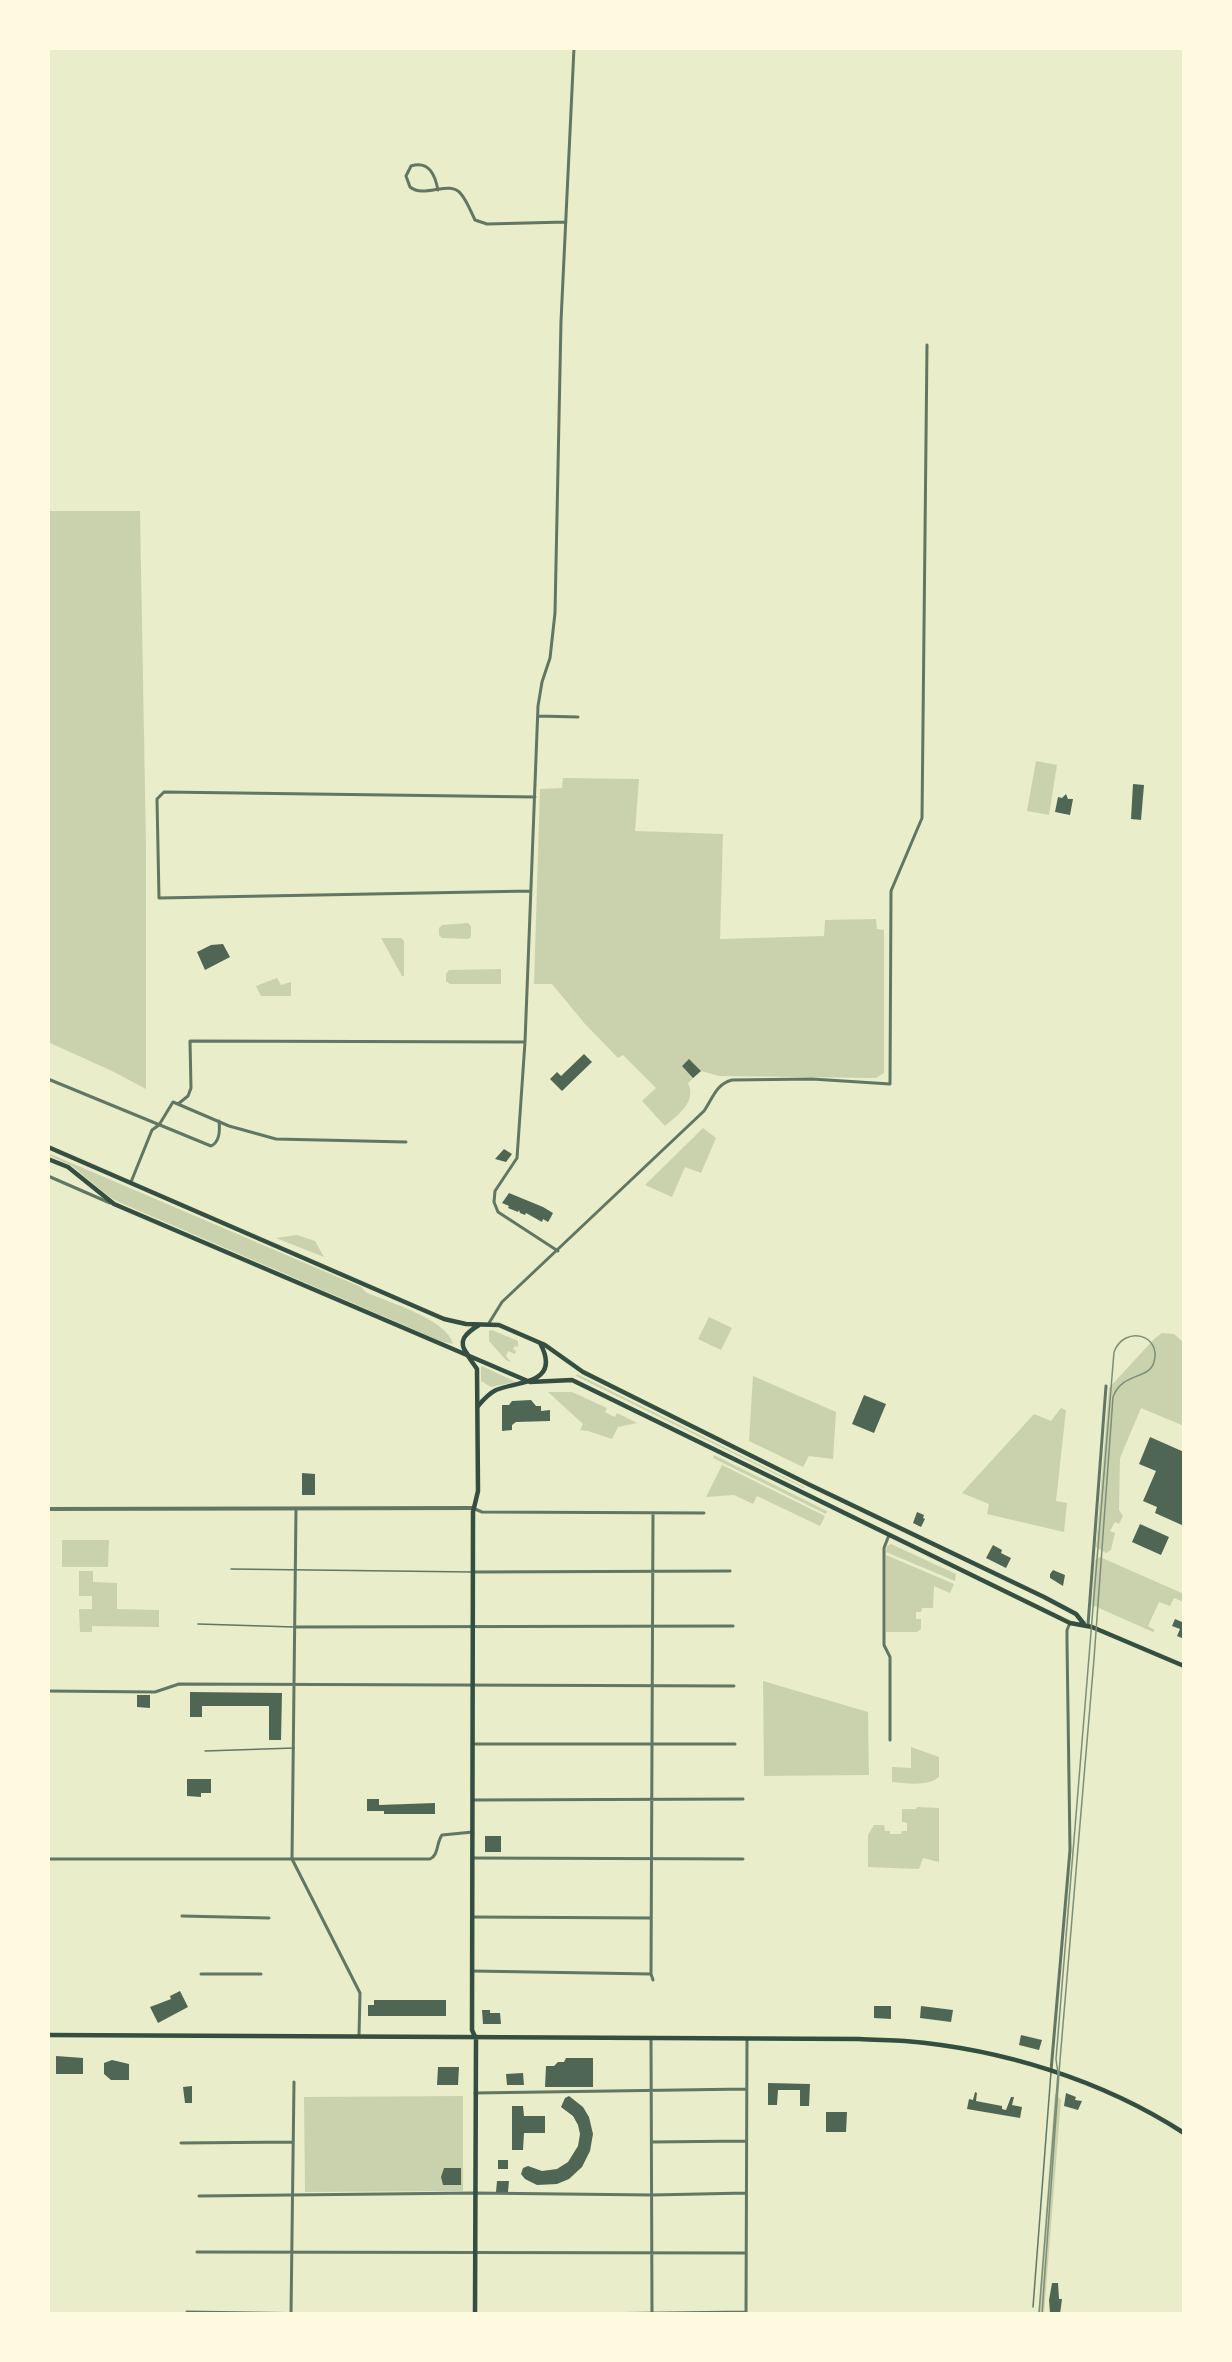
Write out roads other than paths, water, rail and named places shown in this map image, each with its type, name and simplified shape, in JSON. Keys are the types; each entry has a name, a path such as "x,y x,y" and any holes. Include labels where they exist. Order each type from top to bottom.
{"main road":[{"path":"48,1147 444,1320 466,1324 499,1325 540,1343 583,1372 810,1485 1044,1597 1076,1614 1086,1624"},
{"path":"48,1158 68,1167 114,1204 530,1382"},
{"path":"475,2314 476,2039 472,2030 473,1508 478,1491 478,1406 477,1369 462,1346 464,1337 481,1324"},
{"path":"530,1382 538,1377 546,1360 545,1351 540,1343"},
{"path":"478,1406 490,1393 499,1389 530,1382 572,1380 1007,1590 1070,1623 1086,1624 1184,1666"},
{"path":"806,1494 810,1485"},
{"path":"48,2035 358,2036 476,2039 747,2038 905,2041 980,2052 1051,2071 1106,2092 1184,2133"}],"street":[{"path":"558,1251 498,1212 494,1202 495,1191 514,1166 517,1158 525,1042 538,716 542,681 553,640 555,614 561,321 574,48"},
{"path":"438,190 434,175 426,166 422,164 411,166 406,176 410,187 421,192 453,189 460,192 475,220 487,224 566,222"},
{"path":"489,1323 502,1302 704,1110 723,1082 812,1079 890,1084 891,891 922,818 927,345"},
{"path":"538,716 578,717"},
{"path":"530,891 159,898 157,799 164,792 535,797"},
{"path":"178,1104 189,1093 189,1041 525,1042"},
{"path":"48,1079 211,1146 216,1143 220,1130 219,1121"},
{"path":"130,1183 152,1130 159,1125 173,1102 219,1121 278,1139 406,1142"},
{"path":"48,1176 114,1204"},
{"path":"1086,1624 1106,1386"},
{"path":"48,1509 473,1508 482,1512 704,1513"},
{"path":"296,1509 292,1859 360,1993 358,2036"},
{"path":"653,1513 651,1858 651,1974 653,1980"},
{"path":"889,1535 884,1548 884,1645 890,1657 890,1740"},
{"path":"473,1572 730,1570"},
{"path":"1051,2071 1070,1850 1067,1630 1070,1623"},
{"path":"295,1627 733,1626"},
{"path":"48,1691 155,1692 174,1684 734,1686"},
{"path":"473,1744 735,1744"},
{"path":"473,1800 743,1799"},
{"path":"48,1859 430,1859 435,1854 442,1835 473,1832"},
{"path":"473,1858 743,1858"},
{"path":"182,1916 269,1918"},
{"path":"472,1917 651,1918"},
{"path":"472,1971 651,1974"},
{"path":"201,1974 261,1974"},
{"path":"651,2038 652,2313"},
{"path":"583,2314 746,2313 747,2038"},
{"path":"291,2313 294,2082"},
{"path":"476,2093 746,2089"},
{"path":"652,2142 746,2141"},
{"path":"181,2143 293,2142"},
{"path":"199,2196 746,2193"},
{"path":"197,2252 746,2253"},
{"path":"187,2312 320,2314"}],"lane":[{"path":"231,1569 473,1572"},
{"path":"198,1624 295,1627"},
{"path":"205,1751 294,1748"},
{"path":"1033,2307 1051,2071"}],"tram line":[{"path":"1039,2314 1058,2073 1056,2059 1114,1352 1126,1338 1141,1336 1153,1345 1154,1362 1147,1372 1122,1384 1113,1397 1042,2314"}]}
